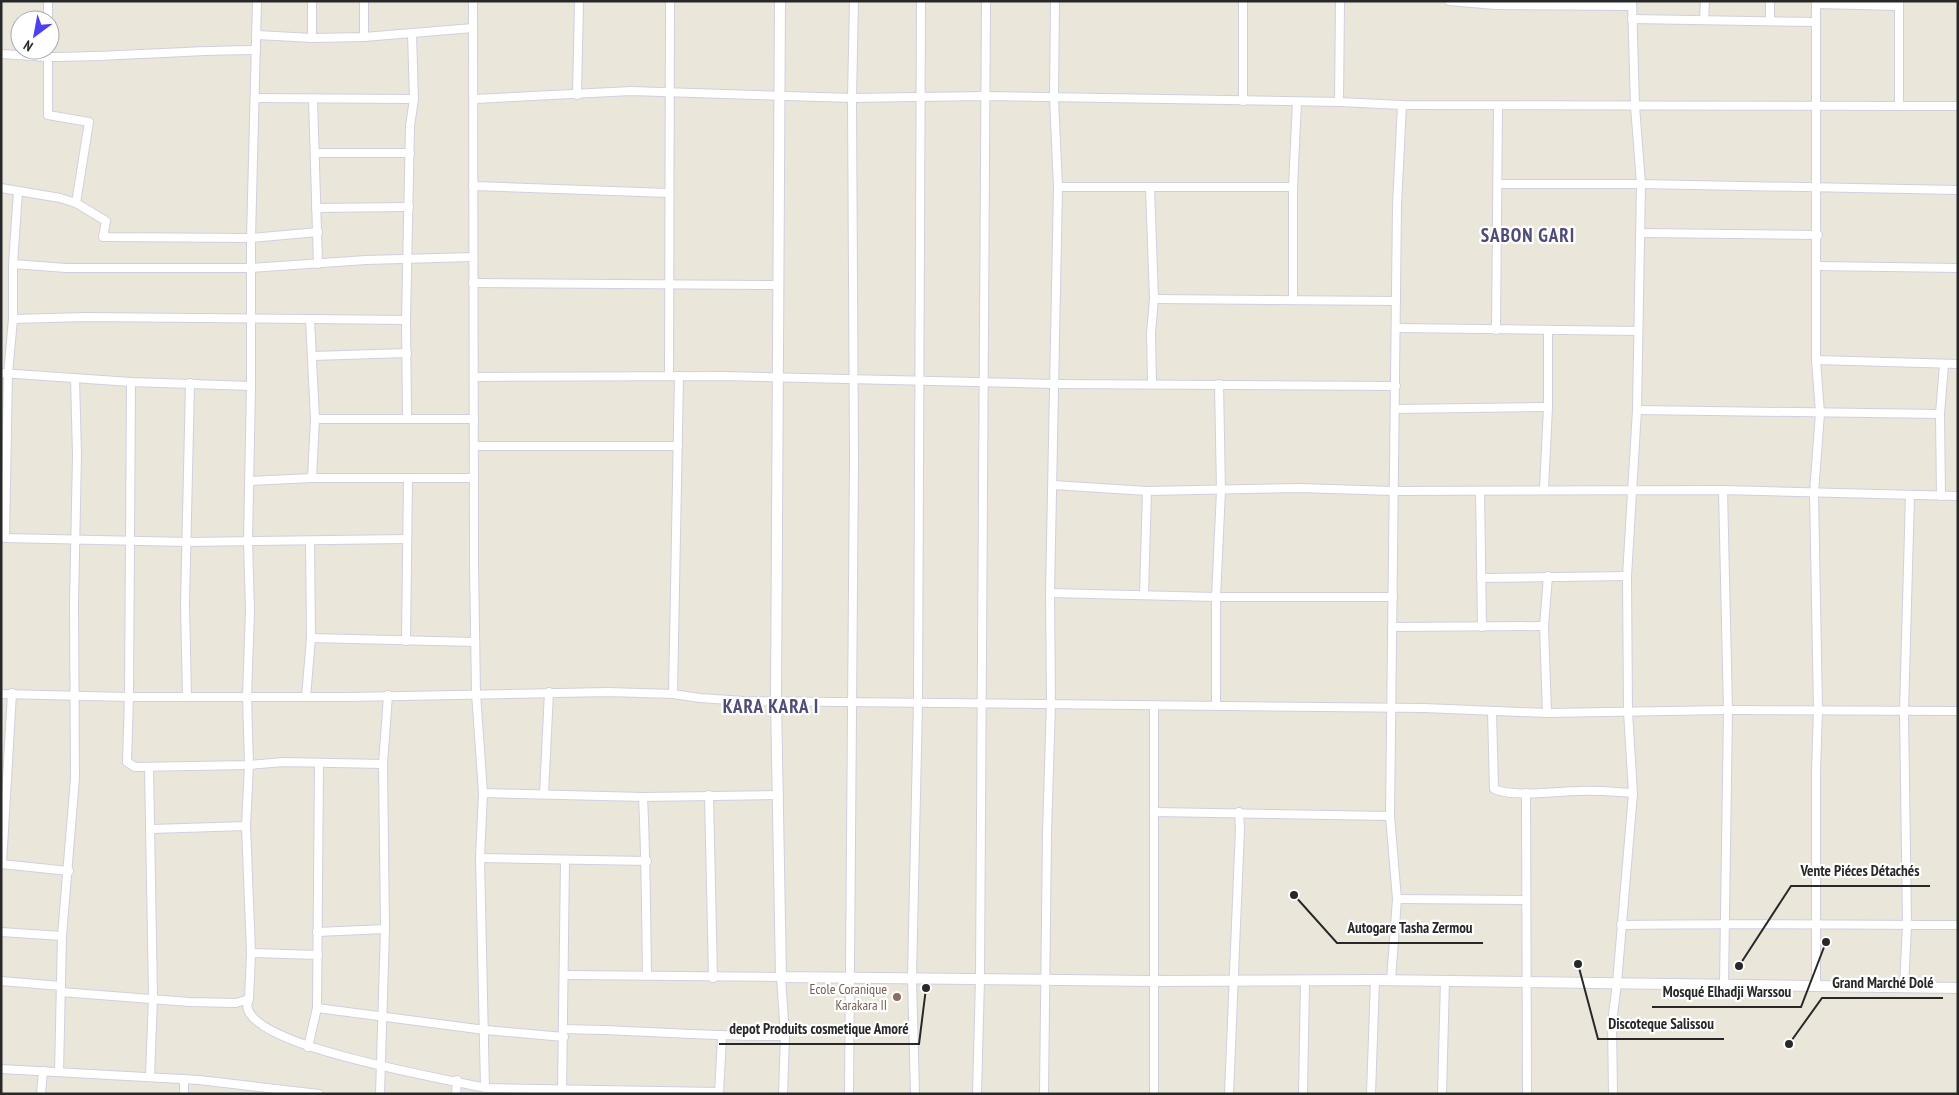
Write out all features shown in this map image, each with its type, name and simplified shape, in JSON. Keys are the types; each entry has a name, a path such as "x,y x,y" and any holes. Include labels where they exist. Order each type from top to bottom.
{"street":[{"path":"257,1 250,268 251,386 248,541 250,610 247,696 250,765 246,826 251,953 247,1009 255,1021 281,1036 308,1046 382,1066 457,1080 485,1088 562,1092 719,1093 722,1037"},
{"path":"312,1 312,38"},
{"path":"364,1 364,37"},
{"path":"473,1 475,642 476,693 483,793 480,858 485,1088"},
{"path":"577,95 579,1"},
{"path":"669,376 670,1"},
{"path":"780,1 776,700 781,977 785,1036 783,1094"},
{"path":"849,1094 854,380 852,98 854,1"},
{"path":"915,1094 912,978 918,702 921,1"},
{"path":"977,1094 980,979 986,1"},
{"path":"1044,1094 1047,832 1051,703 1050,593 1058,186 1054,98 1055,1"},
{"path":"1242,1 1243,100"},
{"path":"1339,102 1340,1"},
{"path":"1449,1 1632,3 1635,106 1641,184 1637,410 1627,576 1628,712 1633,793 1612,1022 1613,1094"},
{"path":"1704,1 1704,20"},
{"path":"1770,1 1770,21"},
{"path":"1816,984 1816,771 1818,710 1814,493 1820,413 1816,360 1818,235 1815,106 1816,3 1899,4 1898,106"},
{"path":"1632,19 1815,22"},
{"path":"257,35 312,38 364,37 473,28"},
{"path":"407,418 406,320 410,126 414,99 412,34"},
{"path":"60,53 256,50"},
{"path":"48,60 48,115 89,122 76,203"},
{"path":"474,99 631,91 852,98 985,96 1339,102 1402,105 1958,106"},
{"path":"255,98 414,99"},
{"path":"313,99 318,264"},
{"path":"1293,299 1293,188 1297,102"},
{"path":"1392,980 1397,899 1390,816 1393,491 1402,105"},
{"path":"1496,330 1498,106"},
{"path":"315,154 410,153"},
{"path":"1498,184 1641,184 1958,190"},
{"path":"473,186 668,193"},
{"path":"1058,186 1293,188"},
{"path":"1,188 76,203 106,221 103,237 251,238 318,232"},
{"path":"1150,188 1154,299 1151,333 1152,383"},
{"path":"18,191 13,264 13,319 5,373 5,538 188,542 406,540"},
{"path":"316,208 409,207"},
{"path":"1640,233 1818,235"},
{"path":"13,264 66,268 250,268 366,260 473,257"},
{"path":"1817,266 1958,268"},
{"path":"473,283 778,285"},
{"path":"1154,299 1293,299 1396,302"},
{"path":"13,319 250,318 406,320"},
{"path":"310,319 315,419 312,478"},
{"path":"1396,328 1638,331"},
{"path":"1544,490 1548,408 1548,330"},
{"path":"313,356 407,353"},
{"path":"1816,360 1958,364"},
{"path":"1941,496 1940,414 1944,364"},
{"path":"5,373 131,382 251,386"},
{"path":"474,377 679,376 984,381 1054,384 1152,383 1396,386"},
{"path":"674,694 679,376"},
{"path":"59,1072 62,936 69,872 75,778 74,603 77,540 75,378"},
{"path":"131,382 129,697 126,762 135,767 250,765 284,762 383,764"},
{"path":"187,696 185,604 188,542 190,383"},
{"path":"1216,705 1216,597 1221,491 1219,384"},
{"path":"1396,409 1548,408"},
{"path":"1637,410 1940,414"},
{"path":"315,419 474,419"},
{"path":"474,446 678,446"},
{"path":"249,481 312,478 474,478"},
{"path":"406,641 408,479"},
{"path":"1053,485 1147,491 1299,488 1393,491 1723,490 1958,496"},
{"path":"1723,490 1728,710 1724,984"},
{"path":"1144,595 1147,491"},
{"path":"1480,491 1482,627"},
{"path":"1904,987 1906,925 1904,711 1910,495"},
{"path":"306,696 311,638 310,541"},
{"path":"1546,713 1544,626 1548,576"},
{"path":"1481,578 1627,576"},
{"path":"1050,593 1216,597 1393,597"},
{"path":"1392,627 1544,626"},
{"path":"311,638 475,642"},
{"path":"544,794 549,692"},
{"path":"1,694 74,694 129,697 549,692 674,694 700,698 852,702 1051,703 1154,706 1216,705 1546,713 1728,710 1958,712"},
{"path":"12,693 2,864 69,872"},
{"path":"380,1094 386,929 383,764 388,695"},
{"path":"1154,706 1154,1094"},
{"path":"1492,711 1494,789 1500,792 1526,793 1580,790 1633,793"},
{"path":"308,1046 317,1008 318,954 316,932 319,763"},
{"path":"149,767 152,828 149,885 153,998 150,1078"},
{"path":"483,793 643,797 709,794 779,795"},
{"path":"1526,793 1527,1094"},
{"path":"709,794 714,978"},
{"path":"643,797 647,861 645,905 647,975"},
{"path":"1154,812 1390,816"},
{"path":"1229,1094 1240,828 1239,812"},
{"path":"152,828 246,826"},
{"path":"480,858 647,861"},
{"path":"562,1092 565,861"},
{"path":"1397,899 1526,900"},
{"path":"1621,925 1724,923 1817,926 1958,925"},
{"path":"316,932 386,929"},
{"path":"1,932 62,936"},
{"path":"251,953 318,954"},
{"path":"565,975 647,975 714,978 851,976 1046,980 1528,981 1816,984 1958,988"},
{"path":"1303,1094 1304,980"},
{"path":"1371,1094 1375,980"},
{"path":"1,981 189,1002 236,1003 249,999"},
{"path":"1442,1094 1445,981"},
{"path":"317,1008 485,1030 564,1033 634,1030 722,1037 785,1036"},
{"path":"1,1069 184,1079 319,1094"},
{"path":"41,1094 42,1071"},
{"path":"184,1079 184,1094"},
{"path":"456,1094 457,1080"}],"place":[{"name":"Autogare Tasha Zermou","path":"1294,895"},
{"name":"Mosqué Elhadji Warssou","path":"1826,942"},
{"name":"Discoteque Salissou","path":"1578,964"},
{"name":"Vente Piéces Détachés","path":"1739,966"},
{"name":"depot Produits cosmetique Amoré","path":"926,988"},
{"name":"Ecole Coranique Karakara II","path":"897,997"},
{"name":"Grand Marché Dolé","path":"1789,1044"}],"district":[{"name":"SABON GARI","path":"1528,235"},
{"name":"KARA KARA I","path":"771,706"}]}
